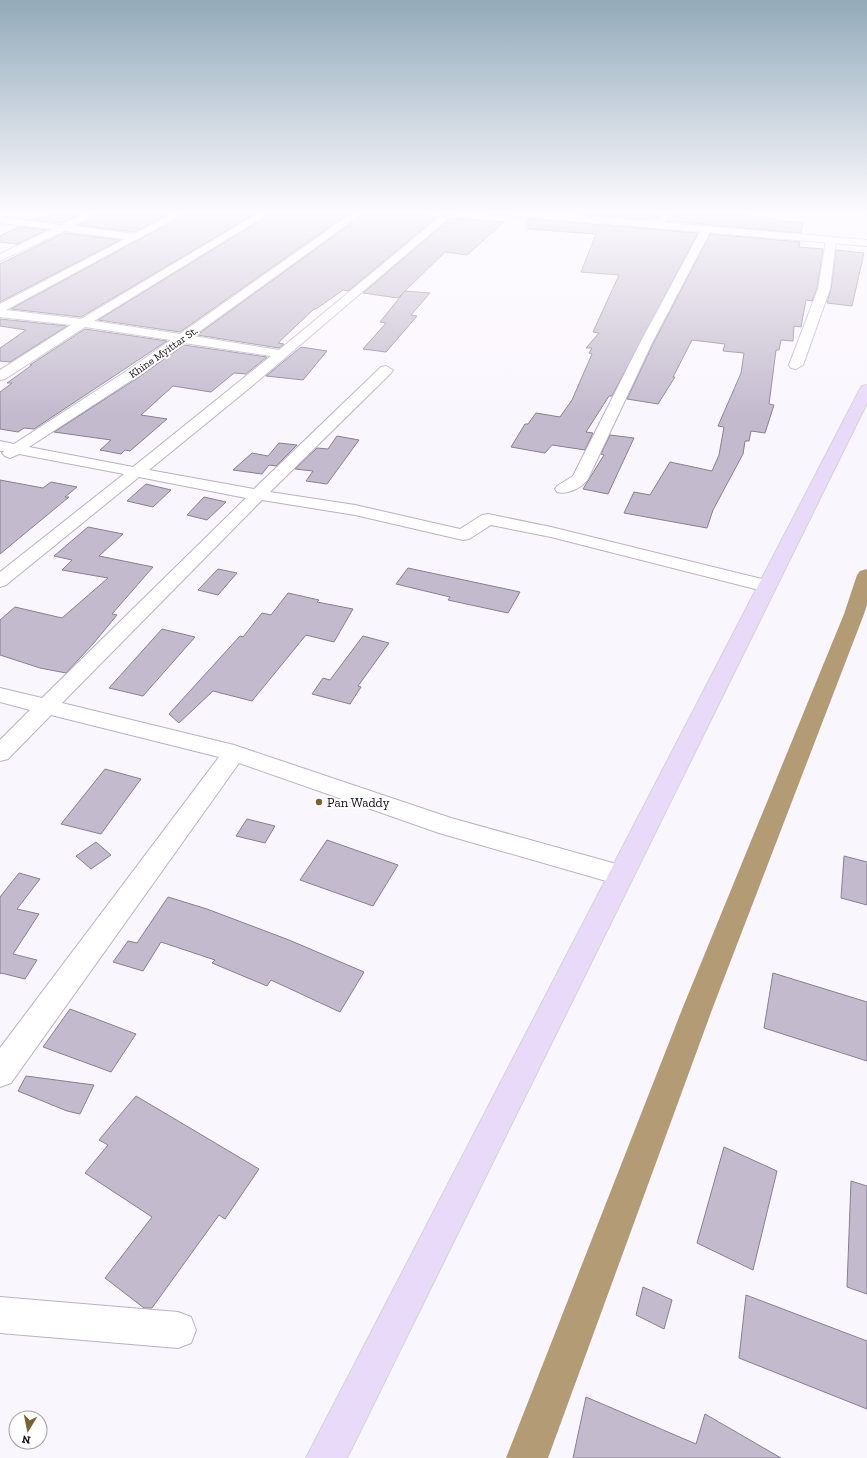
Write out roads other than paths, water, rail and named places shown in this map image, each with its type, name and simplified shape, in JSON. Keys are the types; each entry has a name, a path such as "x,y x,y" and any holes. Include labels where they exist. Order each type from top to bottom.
{"main road":[{"path":"326,1458 867,388"}],"street":[{"path":"0,309 57,279"},
{"path":"0,376 83,323 156,279"},
{"name":"Khine Myittar St.","path":"0,460 134,373 266,279"},
{"path":"0,581 135,473 371,279"},
{"path":"563,488 580,479 646,343 680,279"},
{"path":"796,365 824,289 825,279"},
{"path":"0,313 83,323 281,354"},
{"path":"0,754 258,495 386,370"},
{"path":"0,446 135,473 258,495 355,510 463,535 488,519 551,532 767,586"},
{"path":"0,695 234,752 448,826 620,875"},
{"path":"0,1072 234,752"},
{"path":"0,1315 178,1330"}],"waterway":[{"path":"527,1458 698,1007 854,614 867,575"}],"place":[{"name":"Pan Waddy","path":"319,802"}]}
